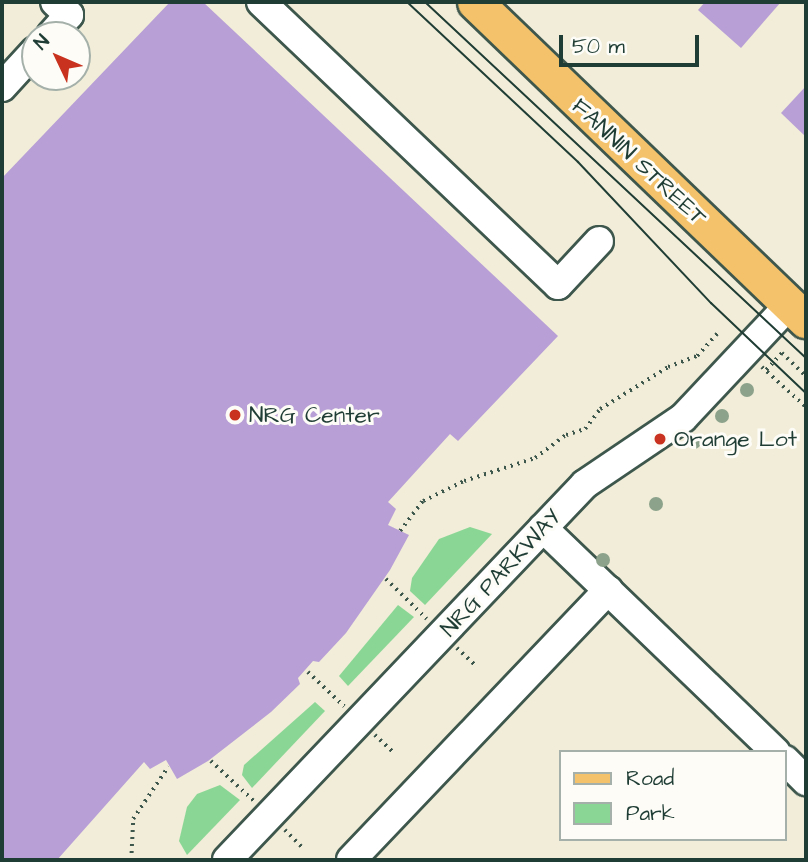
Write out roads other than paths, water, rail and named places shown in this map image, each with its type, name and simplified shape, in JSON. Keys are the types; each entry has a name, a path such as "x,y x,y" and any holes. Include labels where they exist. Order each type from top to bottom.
{"main road":[{"name":"FANNIN STREET","path":"475,2 798,312"}],"lane":[{"path":"55,2 69,15 64,21"},
{"path":"261,2 558,285 599,241"},
{"path":"2,86 21,66"},
{"name":"NRG PARKWAY","path":"227,860 585,484 683,418 798,312"},
{"path":"543,528 774,750"},
{"path":"351,860 608,590"},
{"path":"787,762 806,781"}],"tram line":[{"path":"407,2 578,162 711,303 806,393"},
{"path":"425,2 806,358"}],"place":[{"name":"NRG Center","path":"235,415"},
{"name":"Orange Lot","path":"660,439"}]}
